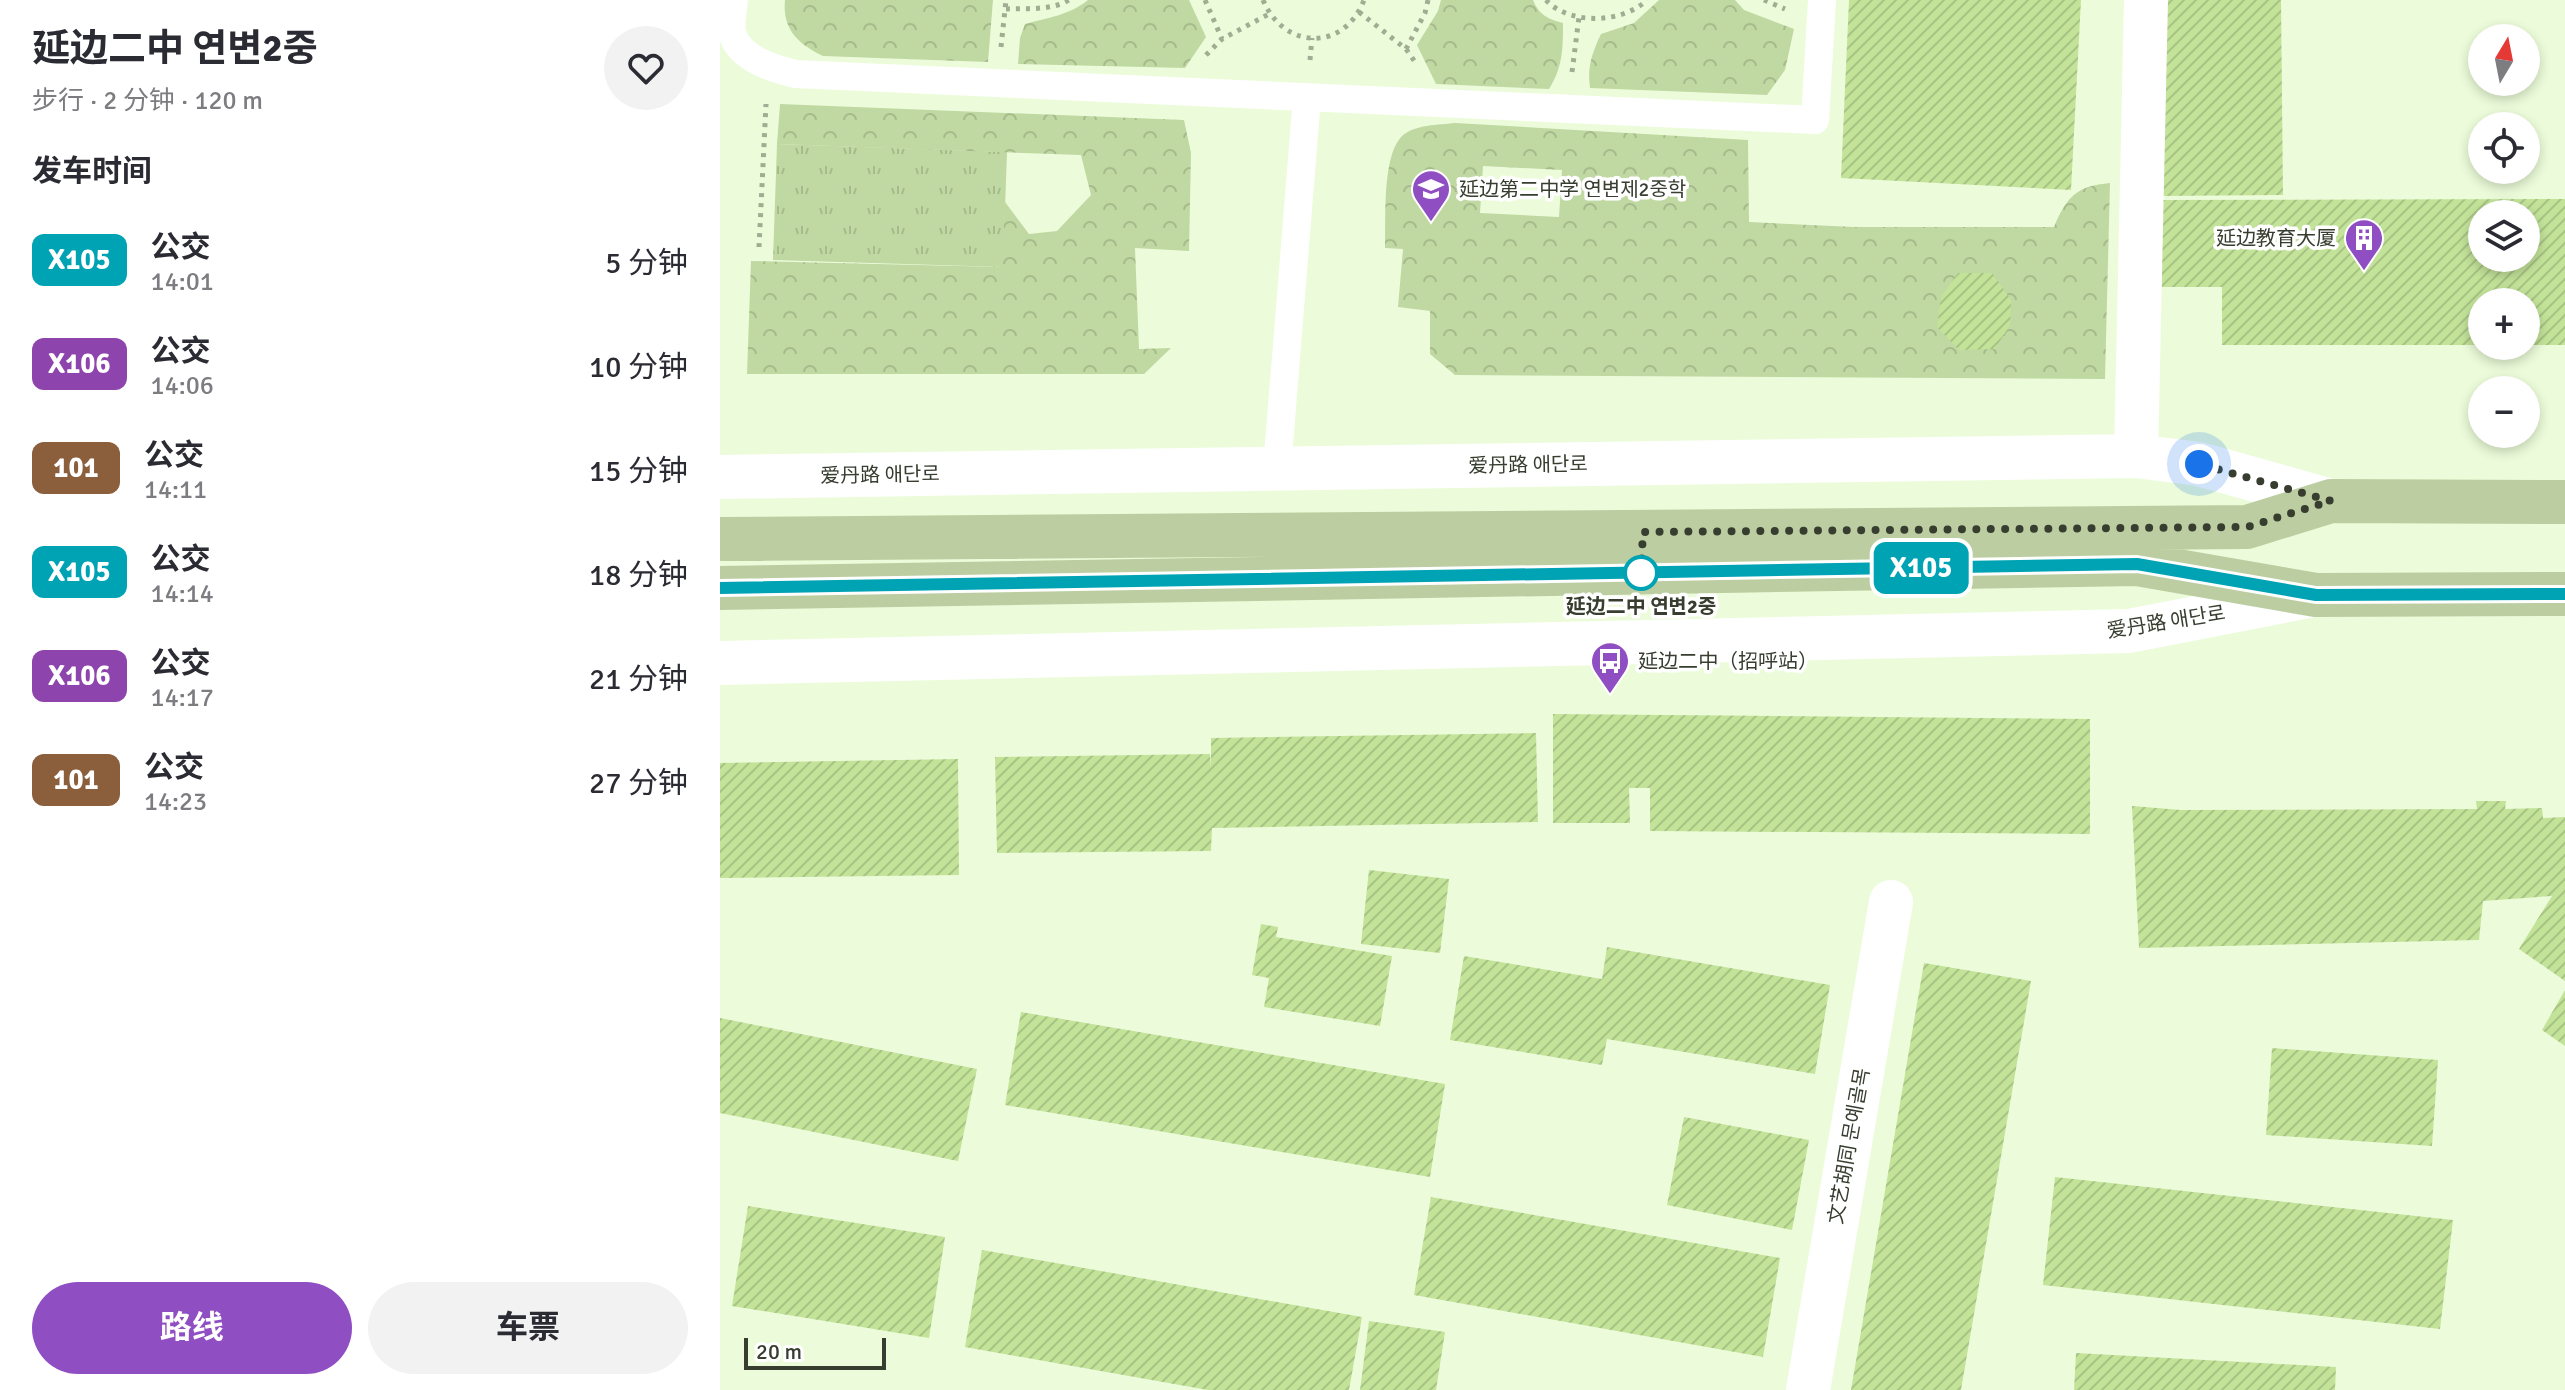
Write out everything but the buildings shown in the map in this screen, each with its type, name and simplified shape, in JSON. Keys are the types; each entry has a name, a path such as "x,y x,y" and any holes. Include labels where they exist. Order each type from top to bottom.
{"main road":[{"name":"爱丹路 애단로","path":"720,539 2247,527 2331,501 2565,502"},
{"name":"爱丹路 애단로","path":"720,588 2137,564 2316,595 2565,594"}],"street":[{"path":"2136,456 2146,0"},
{"name":"爱丹路 애단로","path":"720,477 2136,456 2199,464 2331,501"},
{"name":"爱丹路 애단로","path":"720,663 2129,631 2316,595"},
{"name":"文艺胡同 문예골목","path":"1808,1390 1891,902"}],"lane":[{"path":"734,0 732,34 744,51 767,67 795,74 1815,120 1822,0"},
{"path":"1277,469 1307,97"}],"path":[{"path":"1006,9 1059,6 1069,0"},
{"path":"1205,0 1222,39"},
{"path":"1263,0 1269,14 1280,26 1294,35 1312,38 1339,32 1351,24 1364,0"},
{"path":"1406,49 1425,13 1428,0"},
{"path":"1546,0 1579,17 1629,13 1647,0"},
{"path":"1359,12 1406,49 1426,77 1436,103"},
{"path":"1189,92 1196,71 1208,52 1222,39 1269,14"},
{"path":"1568,109 1579,17"},
{"path":"759,247 767,67"}],"green space":[{"path":"785,0 993,0 988,62 823,56 799,41 789,27"},
{"path":"1088,0 1189,0 1206,37 1185,68 1018,64 1020,38 1025,24 1066,13"},
{"path":"1441,0 1533,0 1545,16 1563,23 1560,65 1549,89 1436,84 1417,45 1438,11"},
{"path":"1659,0 1735,0 1744,10 1794,29 1785,70 1767,95 1590,88 1591,60 1601,34 1634,23"},
{"path":"780,104 1184,120 1191,153 1189,251 1135,248 1139,349 1171,348 1144,374 747,374 751,261 1002,267 1005,202 1029,234 1057,231 1091,195 1081,155 777,144"},
{"path":"1455,123 1748,140 1749,222 1854,227 2054,227 2074,194 2110,183 2105,379 1455,375 1430,354 1430,311 1398,307 1403,249 1385,248 1386,190 1395,147 1401,137 1413,130","holes":["1483,166 1562,170 1559,217 1480,213"]},
{"path":"777,144 1007,152 1003,267 773,260"}],"bus line":[{"name":"X105","path":"720,588 2137,564 2316,595 2565,594"}],"place":[{"name":"延边第二中学 연변제2중학","path":"1431,223"},
{"name":"延边教育大厦","path":"2364,272"},
{"name":"延边二中 연변2중","path":"1641,573"},
{"name":"延边二中（招呼站）","path":"1610,695"}],"route":[{"path":"1641,573 1643,532 2247,527 2331,501 2199,464"}]}
